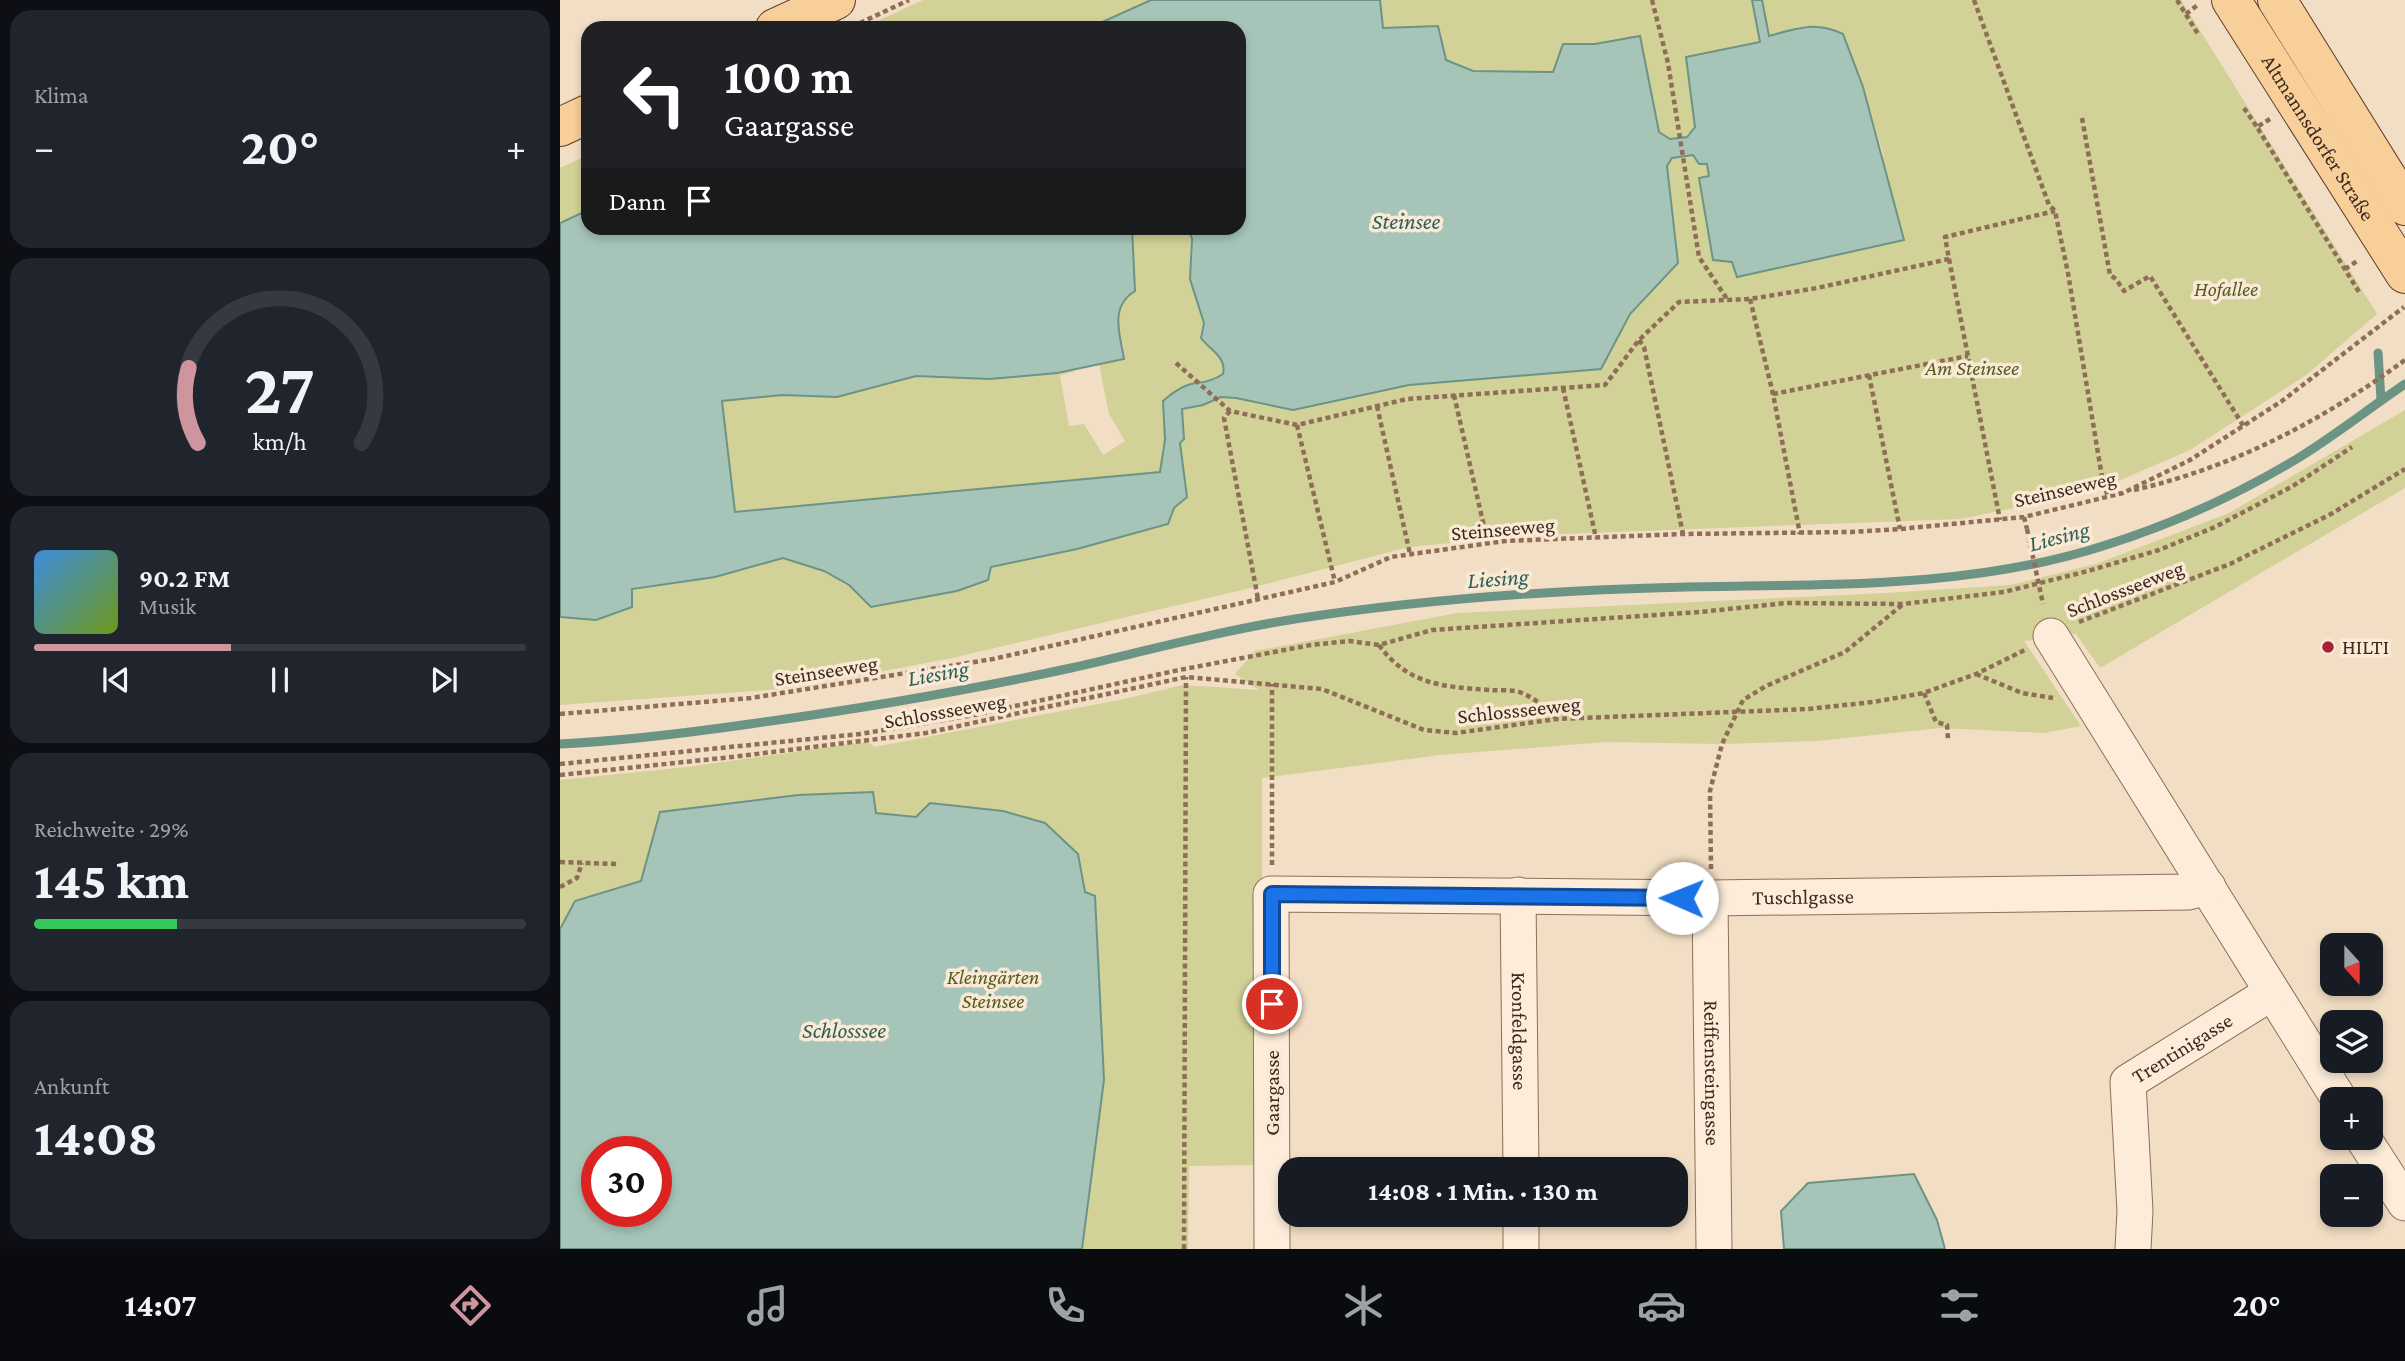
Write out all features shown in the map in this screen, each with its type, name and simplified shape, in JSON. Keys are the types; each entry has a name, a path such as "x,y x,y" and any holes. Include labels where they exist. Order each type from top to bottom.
{"main road":[{"path":"790,21 836,0"},
{"name":"Altmannsdorfer Straße","path":"2277,0 2405,206"},
{"name":"Altmannsdorfer Straße","path":"2216,2 2405,274"},
{"path":"560,127 581,117"}],"street":[{"path":"2047,620 2084,690 2331,1087"},
{"name":"Tuschlgasse","path":"1272,894 1710,898 2188,892 2208,887"},
{"name":"Gaargasse","path":"1272,894 1272,1249"},
{"name":"Kronfeldgasse","path":"1518,895 1521,1157"},
{"name":"Reiffensteingasse","path":"1710,898 1714,1249"},
{"name":"Trentinigasse","path":"2133,1249 2135,1211 2128,1082 2272,993"},
{"path":"2371,1150 2405,1203"},
{"path":"1521,1227 1521,1249"}],"path":[{"path":"865,21 909,0"},
{"path":"1652,0 1668,63 1699,257 1727,300"},
{"path":"1974,0 2049,205 2055,211 2102,477 2108,497"},
{"path":"2177,0 2198,34"},
{"path":"2186,14 2216,2"},
{"path":"2244,108 2359,292"},
{"path":"2257,127 2272,117"},
{"path":"2082,118 2110,275 2124,291 2150,276 2244,427"},
{"path":"2000,520 1945,237 2055,211"},
{"path":"1176,363 1230,411 1297,425 1407,398 1605,386 1639,340 1679,302 1751,299 1817,288 1949,259"},
{"path":"2345,269 2360,259"},
{"path":"1751,299 1773,394 1800,534"},
{"name":"Steinseeweg","path":"560,714 751,698 904,675 1006,656 1335,582 1391,557 1506,541 1683,534 1800,534 1900,529 2024,517 2123,493 2190,460 2309,382 2405,306"},
{"path":"1639,340 1644,347 1683,534"},
{"path":"1773,394 1968,356"},
{"path":"2123,493 2196,474 2244,455 2326,413 2405,360"},
{"path":"1868,375 1900,529"},
{"path":"1563,388 1596,538"},
{"path":"1454,395 1488,544"},
{"path":"1377,406 1410,554"},
{"path":"1230,411 1224,418 1258,599"},
{"path":"1297,425 1335,582"},
{"path":"560,764 860,734 974,715 1179,670 1311,645 1349,641 1379,645 1432,630 1786,603 1903,604 2004,592 2158,550 2215,527 2293,486 2352,447"},
{"name":"Schlossseeweg","path":"560,775 719,759 926,733 1186,677 1322,689 1409,725 1440,733 1472,732 1557,719 1808,709 1873,702 1924,693 1976,674 2047,620 2093,615 2230,564 2331,514 2405,469"},
{"path":"2024,517 2047,620"},
{"path":"1710,898 1710,791 1722,744 1743,700 1766,686 1844,652 1903,604"},
{"path":"1379,645 1391,661 1409,675 1441,686 1519,692 1542,703 1557,719"},
{"path":"1976,674 2022,693 2058,699 2084,690"},
{"path":"1184,1249 1186,677"},
{"path":"1272,684 1272,894"},
{"path":"1924,693 1936,722 1947,725 1948,739"},
{"path":"560,862 615,864"},
{"path":"560,887 577,878 582,863"}],"green space":[{"path":"923,0 1151,0 1104,21 878,21"},
{"path":"1380,0 1752,0 1760,42 1687,137 1670,139 1659,133 1640,36 1595,44 1564,44 1553,72 1473,71 1446,60 1438,26 1383,28"},
{"name":"Am Steinsee","path":"1762,0 2181,0 2377,314 2306,375 2190,450 2095,491 1961,519 1535,535 1409,547 1255,587 952,658 852,677 769,690 560,705 560,617 596,620 632,590 715,577 783,558 824,571 849,585 871,607 991,567 1077,549 1168,524 1174,508 1187,496 1180,443 1184,439 1182,409 1203,405 1221,397 1293,410 1409,385 1601,369 1630,314 1678,263 1667,166 1672,158 1694,154 1707,164 1709,176 1700,178 1884,157 1863,87 1843,34 1805,26 1769,36"},
{"path":"581,158 581,213 560,223 560,168"},
{"path":"1132,235 1189,235 1191,273 1203,317 1200,334 1220,357 1223,374 1186,386 1163,401 1165,440 1160,472 735,512 722,401 782,395 837,397 916,376 990,379 1073,369 1074,372 1060,375 1069,426 1084,424 1103,455 1125,441 1109,414 1099,364 1124,358 1119,313 1127,297 1135,291"},
{"name":"Kleingärten Steinsee","path":"2405,410 2405,488 2100,668 2076,634 2024,641 2081,726 2044,733 1941,728 1816,741 1722,744 1606,742 1440,755 1262,778 1262,1165 1189,1166 1188,1249 560,1249 560,780 687,767 867,742 875,747 1183,685 1259,690 1235,674 1255,651 1457,613 2011,585 2096,564 2229,513"}],"water":[{"name":"Steinsee","path":"1151,0 1380,0 1383,28 1438,26 1446,60 1473,71 1553,72 1563,44 1595,44 1640,36 1659,132 1670,139 1687,137 1695,127 1686,57 1760,42 1752,0 1762,0 1769,36 1797,28 1815,27 1843,34 1863,87 1904,240 1737,277 1732,262 1713,260 1699,178 1709,176 1707,164 1699,164 1693,155 1672,158 1667,166 1678,263 1630,314 1601,369 1409,385 1293,410 1221,397 1203,405 1182,409 1184,439 1180,443 1187,497 1174,508 1168,524 1077,549 991,567 988,580 957,591 871,607 849,585 824,571 783,558 715,577 632,589 632,607 596,620 560,617 560,223 581,213 581,235 1132,235 1135,291 1122,305 1118,322 1124,359 1057,373 990,379 916,376 837,397 782,395 722,401 735,512 1160,472 1165,440 1163,401 1183,387 1223,374 1220,358 1201,338 1204,323 1190,279 1191,235 1246,235 1246,21 1104,21"},
{"name":"Schlosssee","path":"873,792 876,813 916,817 930,803 1003,811 1045,823 1078,854 1085,892 1095,896 1104,1080 1082,1249 560,1249 560,929 575,901 641,881 660,812 798,795"},
{"path":"1914,1174 1937,1220 1945,1249 1784,1249 1781,1211 1808,1183"}],"waterway":[{"path":"2378,353 2381,400"},
{"name":"Liesing","path":"560,744 679,733 871,706 1071,668 1267,624 1393,606 1588,590 1896,582 2001,570 2103,546 2202,509 2295,460 2405,384"}],"place":[{"name":"HILTI","path":"2328,647"}],"route":[{"path":"1272,1004 1272,894 1682,898"}],"park label":[{"name":"Hofallee","path":"2226,289"}]}
